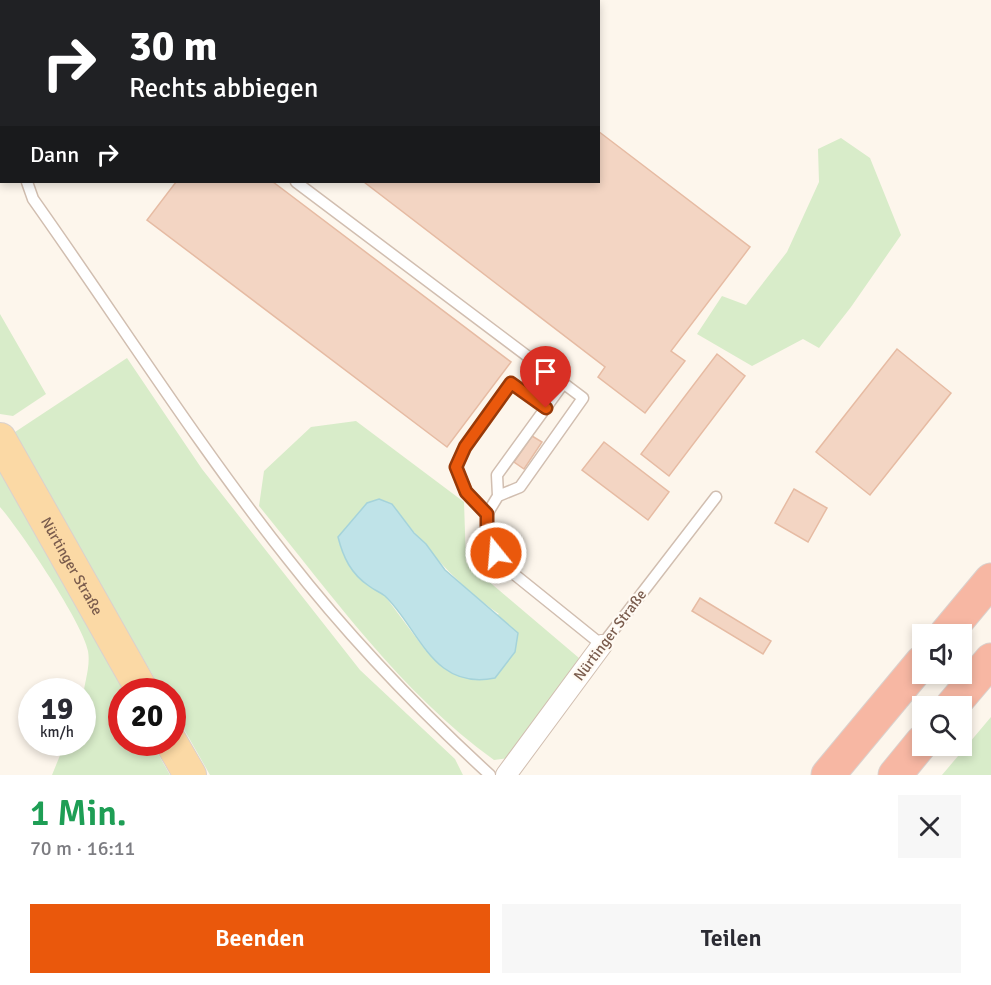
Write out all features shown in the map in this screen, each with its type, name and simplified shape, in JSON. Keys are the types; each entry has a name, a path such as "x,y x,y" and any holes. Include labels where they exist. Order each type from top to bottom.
{"highway":[{"path":"954,624 991,580"},
{"path":"960,696 991,660"},
{"path":"828,775 912,674"},
{"path":"895,775 912,754"}],"main road":[{"name":"Nürtinger Straße","path":"0,439 135,678"},
{"path":"179,756 190,775"}],"street":[{"name":"Nürtinger Straße","path":"506,775 602,645"}],"lane":[{"path":"27,183 33,199 188,423 288,559 423,713 490,775"},
{"path":"297,183 583,398 520,487 498,496"},
{"path":"487,514 466,492 456,467 465,447 511,383 546,408"},
{"path":"563,384 497,475 498,496 487,514 487,541 504,566 602,645"},
{"name":"Nürtinger Straße","path":"602,645 716,497"}],"green space":[{"path":"841,138 870,158 901,235 851,307 819,348 803,339 752,366 697,334 722,296 746,305 787,252 819,182 818,149"},
{"path":"0,314 46,394 13,416 0,414"},
{"path":"127,358 202,469 360,670 455,759 463,775 210,775 186,733 186,678 154,678 12,434"},
{"path":"356,421 464,502 466,562 579,658 509,758 494,760 428,704 369,641 259,506 264,471 311,427","holes":["367,503 392,504 441,564 499,614 426,651 385,596 345,529"]},
{"path":"0,466 117,678 108,678 108,756 159,756 170,775 52,775 60,756 96,756 96,678 86,678 88,651 75,620 35,555 0,507"},
{"path":"991,717 991,775 942,775 958,756 972,756 972,739"}],"water":[{"path":"379,499 392,504 445,570 518,633 515,652 495,678 474,680 456,675 441,666 429,654 397,609 385,596 357,576 349,564 338,537 367,503"}],"building":[{"path":"600,133 750,247 671,351 685,361 645,413 598,377 605,367 365,183 600,183"},
{"path":"175,183 274,183 511,362 447,447 147,220"},
{"path":"897,349 951,393 870,495 816,452"},
{"path":"717,354 745,376 669,476 641,454"},
{"path":"532,436 542,442 524,469 514,462"},
{"path":"604,442 669,492 648,520 582,470"},
{"path":"794,489 827,508 808,542 775,523"},
{"path":"700,598 771,641 763,654 692,611"}],"route":[{"path":"496,553 487,541 487,514 466,492 456,467 465,447 511,383 546,408"}]}
